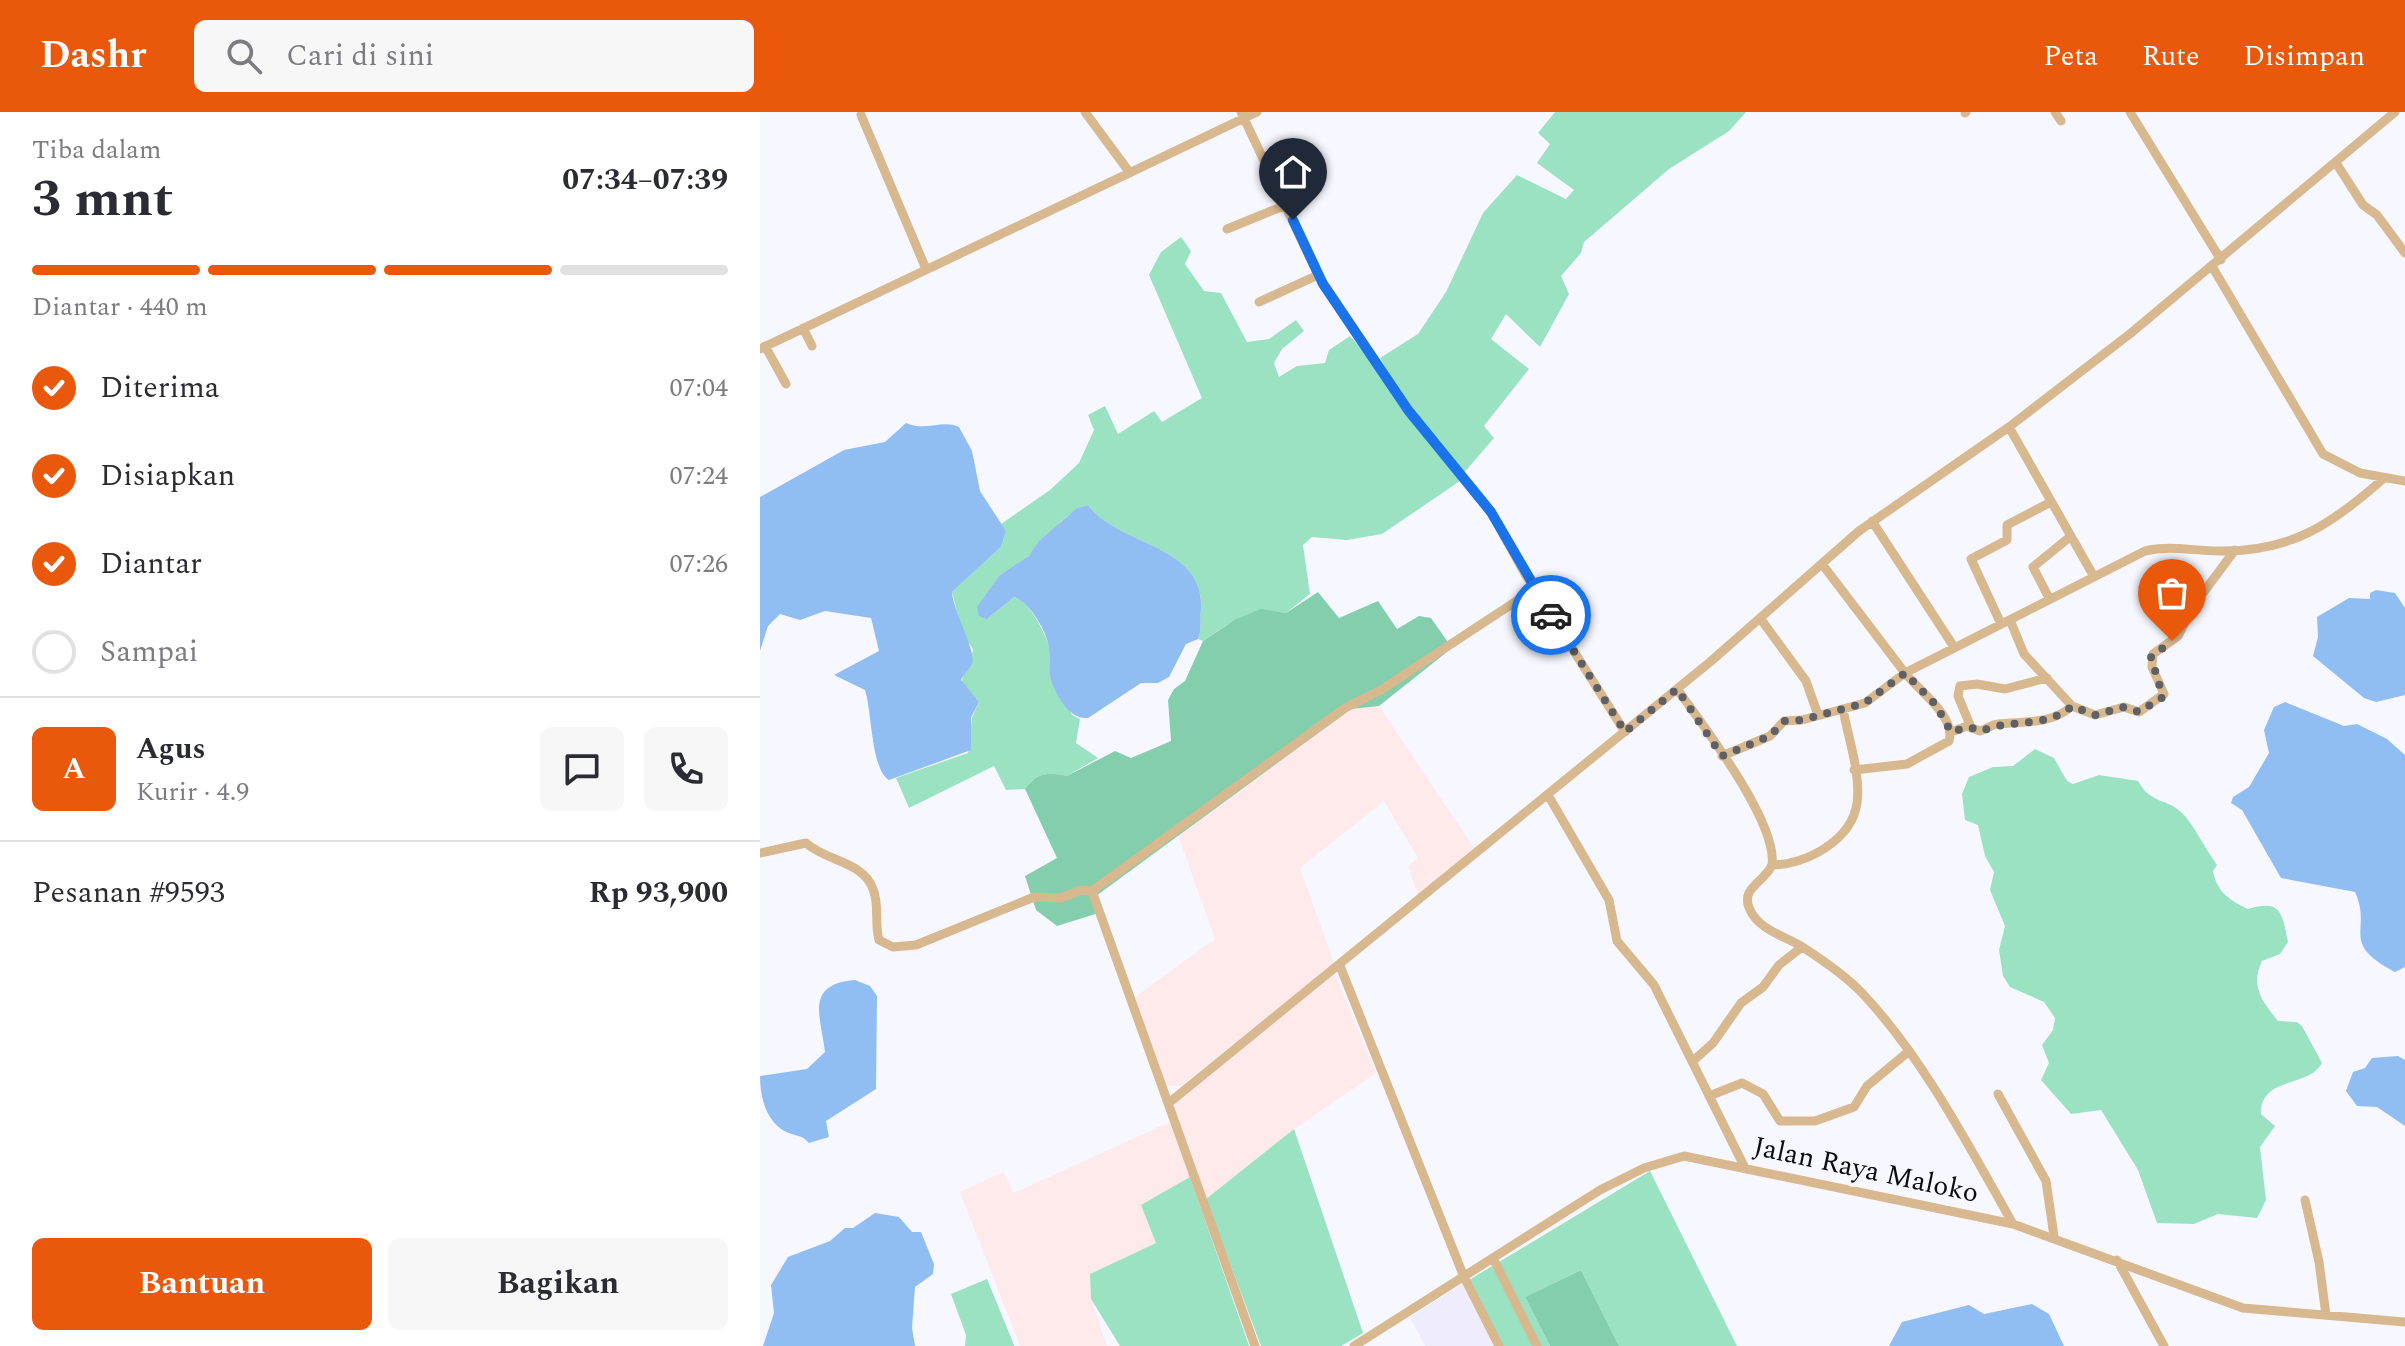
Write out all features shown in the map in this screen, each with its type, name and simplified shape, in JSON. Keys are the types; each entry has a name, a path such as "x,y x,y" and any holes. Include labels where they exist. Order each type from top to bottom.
{"street":[{"path":"1085,112 1130,173"},
{"path":"786,384 763,348 1130,173 1243,115 1257,112"},
{"path":"2130,112 2221,260"},
{"path":"1170,1102 1677,689 1872,521 2009,427 2213,268 2395,112"},
{"path":"861,115 926,269"},
{"path":"1243,115 1318,275 1408,410 1491,512 1533,586 1625,732"},
{"path":"2336,163 2363,205 2377,215 2405,253"},
{"path":"1227,229 1286,205"},
{"path":"2213,268 2323,454 2337,464 2383,479 2405,481"},
{"path":"1259,302 1318,275"},
{"path":"803,328 812,346"},
{"path":"2009,427 2093,575"},
{"path":"1722,756 1770,736 1784,721 1843,709 1872,699 1905,673 2093,575 2153,549 2235,550 2272,546 2309,535 2334,520 2383,479"},
{"path":"2051,502 2007,525 2008,539 1971,559 2024,654 2072,706 2095,715 2124,707 2137,712 2161,699 2164,692 2151,657 2178,636 2194,605 2235,550"},
{"path":"1872,521 1954,647"},
{"path":"2049,598 2033,567 2071,536"},
{"path":"1822,564 1905,673 1936,705 1951,732 1947,744 1907,764 1854,770"},
{"path":"760,853 806,843 815,851 844,859 872,884 879,905 875,928 879,940 893,947 916,945 1034,897 1061,898 1081,890 1092,891 1345,708 1381,690 1515,602 1533,586"},
{"path":"1760,618 1806,681 1818,715"},
{"path":"1969,727 1958,696 1960,686 1977,684 2005,689 2047,678"},
{"path":"1677,689 1769,835 1772,865"},
{"path":"1951,732 1969,727 1982,731 1998,724 2031,723 2059,716 2072,706"},
{"path":"1843,709 1854,770 1855,811 1835,840 1797,861 1772,865 1749,891 1748,905 1762,925 1802,947 1865,995 1908,1052 2013,1224"},
{"path":"1548,795 1609,900 1617,941 1654,985 1744,1166"},
{"path":"1092,891 1255,1346"},
{"path":"1693,1061 1713,1043 1741,1003 1763,987 1779,965 1802,947"},
{"path":"1340,966 1464,1277 1499,1346"},
{"path":"1709,1096 1742,1083 1763,1094 1780,1121 1815,1121 1854,1107 1867,1086 1908,1052"},
{"path":"1998,1094 2046,1181 2054,1236"},
{"name":"Jalan Raya Maloko","path":"1354,1346 1600,1190 1670,1159 1691,1157 2013,1224 2054,1236 2243,1308 2405,1322"},
{"path":"2305,1200 2317,1252 2326,1315"},
{"path":"1493,1258 1537,1346"},
{"path":"2117,1260 2164,1346"}],"shaded area":[{"path":"1379,706 1474,848 1418,895 1408,866 1418,858 1384,801 1300,868 1334,963 1181,1086 1165,1086 1135,997 1215,939 1178,835 1351,709"},
{"path":"1335,974 1376,1073 1294,1129 1206,1199 1174,1109 1176,1100"},
{"path":"1170,1122 1190,1177 1156,1243 1090,1274 1091,1299 1107,1346 1020,1346 960,1192 1003,1172 1014,1193"},
{"path":"1462,1284 1494,1346 1425,1346 1410,1317"}],"green space":[{"path":"1555,112 1746,112 1729,131 1669,169 1584,242 1581,253 1561,276 1569,294 1540,347 1506,314 1491,339 1529,369 1484,426 1494,438 1462,475 1403,402 1380,358 1418,334 1446,292 1483,213 1517,175 1566,199 1574,190 1537,163 1550,144 1538,133"},
{"path":"1181,237 1191,251 1185,264 1204,291 1221,293 1247,342 1269,339 1296,320 1304,331 1282,349 1274,363 1279,377 1297,366 1325,363 1329,350 1350,336 1375,364 1400,407 1460,481 1382,534 1347,540 1312,537 1303,545 1310,594 1286,613 1261,612 1242,617 1203,641 1198,639 1201,608 1199,587 1189,571 1158,548 1102,519 1088,505 1080,508 1057,526 1028,557 1000,575 987,619 1014,597 1035,616 1050,649 1072,715 1080,719 1076,743 1098,758 1067,776 1039,776 1025,789 1006,790 994,766 909,808 896,778 968,753 972,718 979,702 962,684 973,649 963,635 952,592 1001,547 1006,531 1001,524 1050,490 1079,463 1094,430 1088,415 1105,406 1118,434 1154,411 1162,422 1202,398 1149,275 1161,252"},
{"path":"1318,592 1339,618 1378,601 1397,629 1419,616 1431,618 1452,648 1379,706 1351,709 1096,896 1102,912 1057,926 1036,910 1025,876 1057,858 1025,789 1030,783 1043,775 1067,776 1115,751 1131,758 1171,741 1168,700 1174,689 1185,681 1203,641 1236,619 1261,609 1286,613"},
{"path":"2035,749 2054,758 2067,781 2073,784 2099,775 2138,781 2154,798 2178,809 2188,821 2217,865 2213,871 2217,885 2225,894 2248,909 2274,907 2281,916 2288,942 2280,954 2262,961 2258,986 2267,1007 2278,1021 2297,1022 2302,1026 2322,1063 2307,1076 2276,1088 2263,1102 2261,1114 2275,1126 2260,1147 2266,1200 2257,1218 2218,1214 2194,1224 2157,1223 2138,1170 2101,1110 2071,1114 2041,1080 2049,1063 2042,1045 2053,1030 2055,1018 2044,1002 2010,987 2003,976 1999,950 2005,926 1990,890 1994,872 1985,856 1978,825 1965,820 1962,794 1969,777 1993,767 2013,766"},
{"path":"1294,1129 1363,1333 1341,1346 1261,1346 1206,1199"},
{"path":"1650,1171 1737,1346 1619,1346 1581,1270 1525,1297 1550,1346 1503,1346 1469,1280"},
{"path":"1190,1177 1249,1346 1120,1346 1091,1299 1090,1274 1156,1243 1141,1205"},
{"path":"1581,1270 1619,1346 1550,1346 1525,1297"},
{"path":"987,1279 1014,1346 965,1346 966,1335 951,1294"}],"water":[{"path":"906,423 959,427 972,451 980,491 1006,531 1001,547 952,592 973,658 961,680 979,702 971,718 971,750 889,780 883,774 875,753 865,690 834,675 879,651 871,618 825,611 800,620 780,614 768,626 760,651 760,497 844,450 885,442"},
{"path":"1088,505 1102,519 1158,548 1189,571 1199,587 1201,608 1198,639 1186,644 1169,677 1158,683 1141,683 1088,718 1081,718 1065,706 1057,693 1050,677 1047,639 1027,606 1014,597 987,619 979,616 977,607 1000,575 1029,556 1039,541 1076,509"},
{"path":"2376,590 2395,593 2405,608 2405,695 2376,702 2364,698 2313,656 2318,637 2317,617 2349,598 2370,599 2370,593"},
{"path":"2285,702 2344,726 2357,724 2387,739 2405,755 2405,967 2395,972 2378,962 2362,944 2360,905 2355,892 2281,878 2242,810 2231,803 2233,797 2249,787 2269,753 2264,730 2274,707"},
{"path":"855,980 870,986 877,996 876,1089 826,1121 829,1137 809,1143 779,1128 774,1122 763,1100 760,1076 807,1069 825,1052 819,1015 822,995 839,983"},
{"path":"2398,1056 2405,1060 2405,1126 2377,1107 2357,1106 2346,1091 2353,1072 2365,1068 2372,1058"},
{"path":"875,1213 899,1217 912,1232 921,1232 934,1264 933,1274 915,1287 912,1328 915,1346 763,1346 774,1313 771,1285 788,1257 830,1241 845,1228 853,1228"},
{"path":"2032,1304 2049,1314 2064,1346 1889,1346 1902,1322 1969,1305 1984,1314"}],"way so far":[{"path":"1551,615 1625,732 1677,689 1722,756 1770,736 1776,726 1784,721 1802,720 1865,703 1905,673 1922,694 1936,705 1951,732 1969,727 1982,731 1998,724 2013,726 2031,723 2059,716 2072,706 2095,715 2124,707 2139,712 2163,697 2151,657 2172,641"}],"route":[{"path":"1293,220 1323,284 1382,367 1408,410 1491,512 1551,615"}]}
